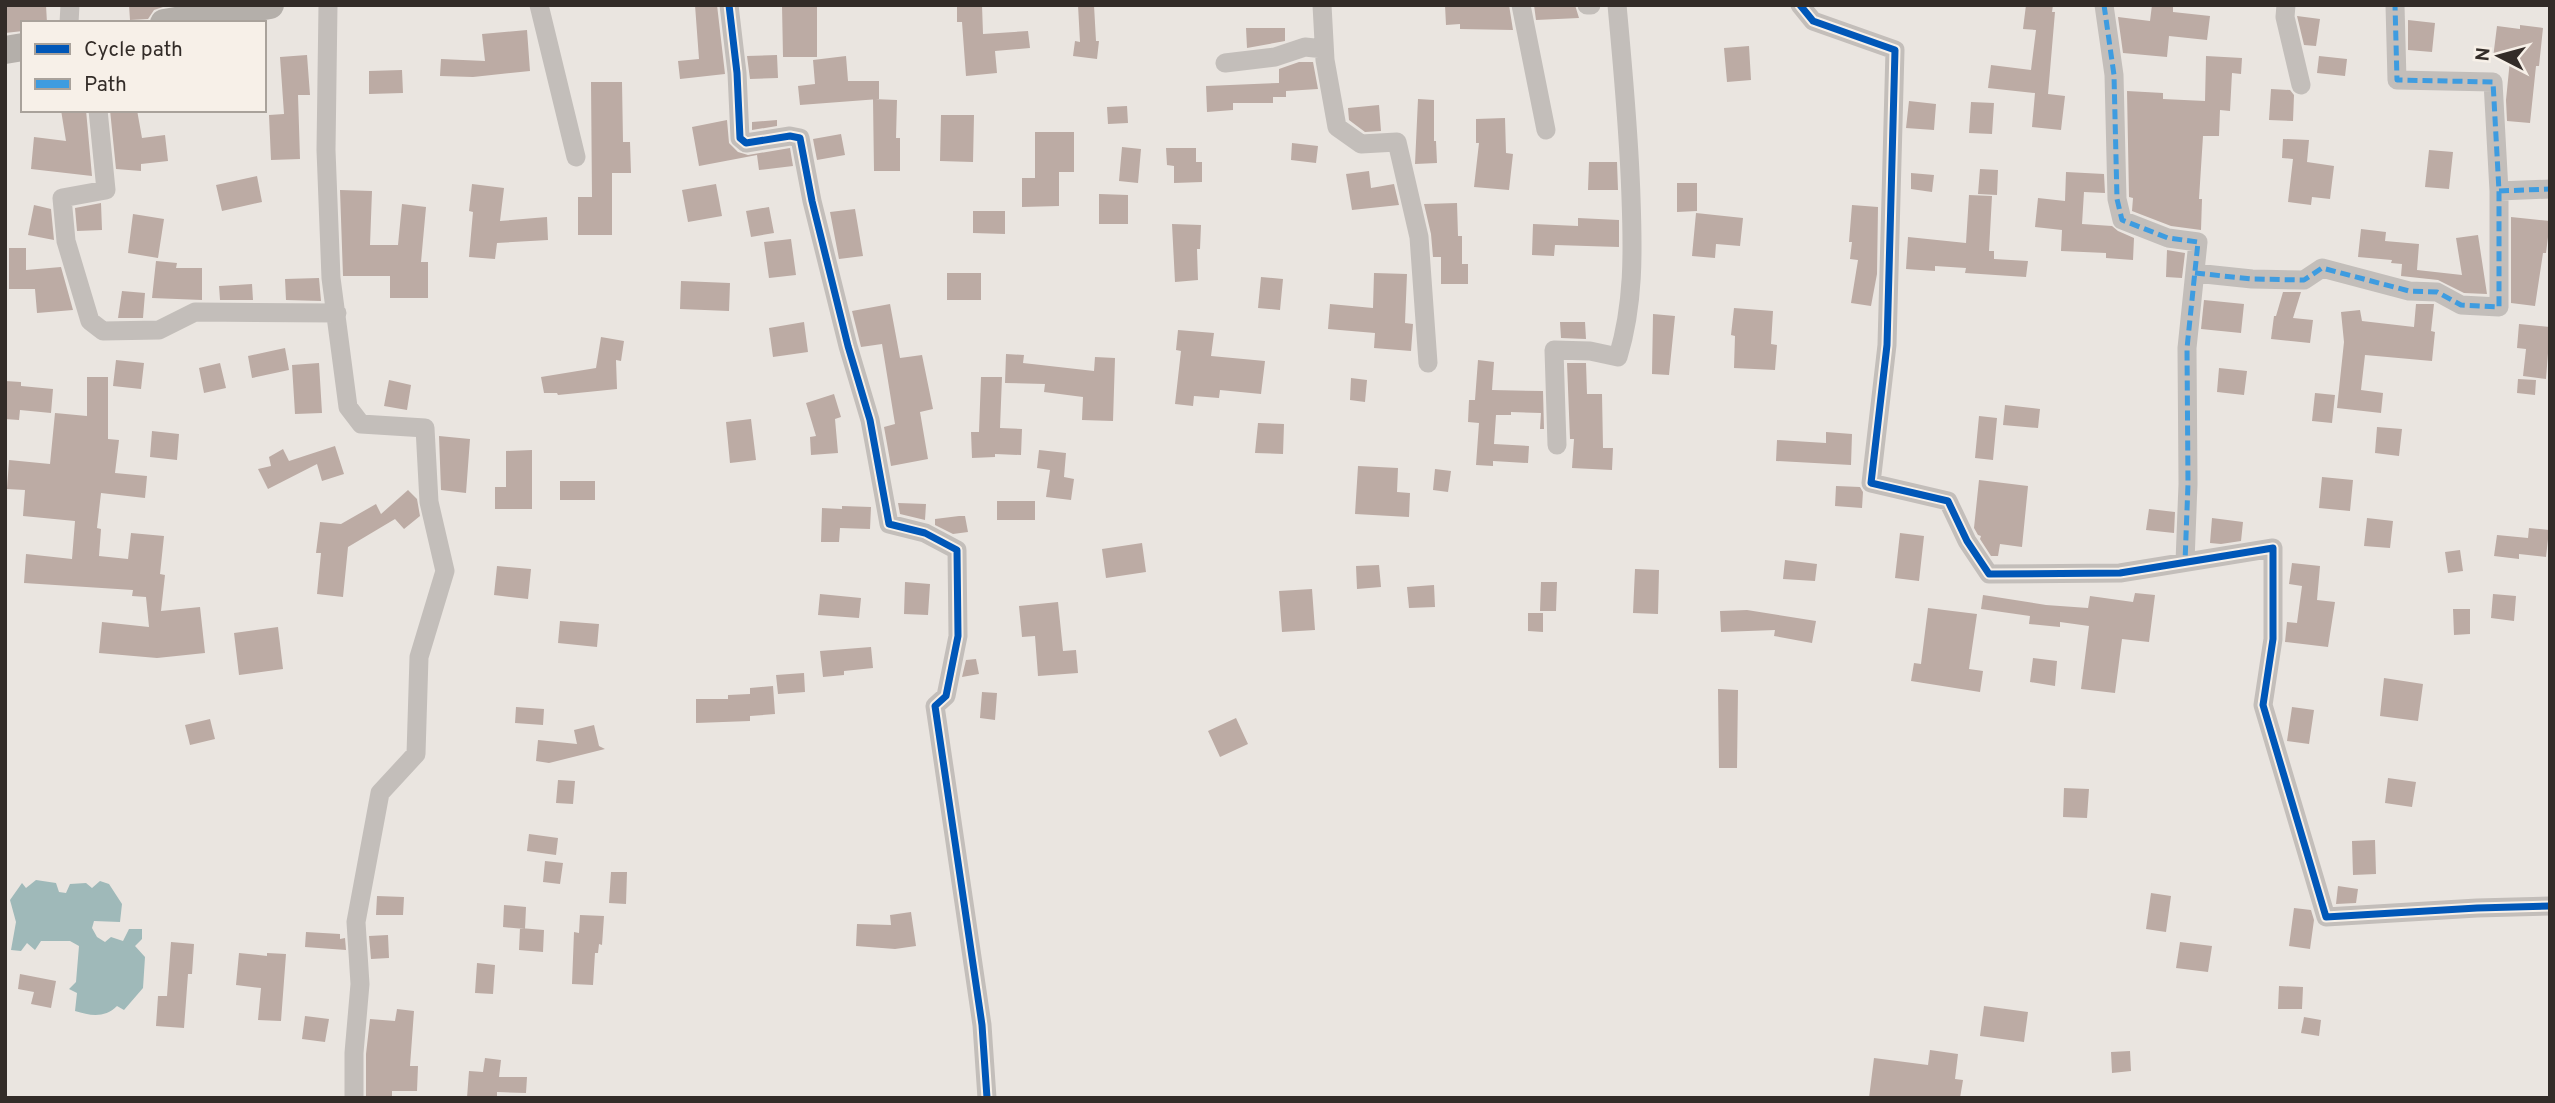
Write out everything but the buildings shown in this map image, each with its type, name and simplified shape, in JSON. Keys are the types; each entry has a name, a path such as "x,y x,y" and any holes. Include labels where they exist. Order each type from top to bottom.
{"main road":[{"path":"176,21 270,5"}],"street":[{"path":"328,5 326,150 331,278 348,407 361,424 425,428 429,502 445,571 419,657 416,754 380,793 356,922 360,984 354,1053 354,1098"},
{"path":"539,5 576,157"},
{"path":"729,5 737,73 740,138 746,143 790,136 800,138 812,201 870,420 890,524 925,533 957,550 958,636 946,696 935,706 982,1025 986,1098"},
{"path":"1322,5 1324,49 1337,127 1361,144 1397,142 1419,237 1427,363"},
{"path":"1521,5 1545,130"},
{"path":"1557,445 1554,350 1590,351 1618,357 1627,327 1634,267 1630,154 1617,5"},
{"path":"1800,5 1813,21 1895,50 1887,345 1871,483 1948,501 1967,541 1989,573 2120,573 2273,548 2273,639 2263,705 2326,918 2550,906"},
{"path":"2104,5 2114,75 2118,199 2122,220 2168,239 2198,242 2187,348 2188,484 2185,562"},
{"path":"2286,5 2285,17 2301,85"},
{"path":"2195,273 2252,279 2304,280 2322,268 2409,291 2437,292 2461,305 2499,307 2499,191 2493,82 2397,80 2395,5"},
{"path":"1225,63 1275,57 1305,47 1324,49"},
{"path":"97,112 106,190 62,198 66,241 90,321 103,331 159,331 195,312 337,313"},
{"path":"2499,191 2550,188"}],"water":[{"path":"36,880 56,883 59,892 66,893 70,884 86,883 92,888 100,881 109,884 122,904 120,922 94,921 92,928 97,937 105,942 111,937 123,941 129,929 142,929 142,939 135,946 145,957 143,988 124,1010 117,1006 108,1013 98,1015 75,1011 77,993 69,989 76,982 79,946 70,941 41,941 35,950 27,943 21,951 11,950 16,922 10,900 22,883 26,888"}],"marked path":[{"path":"2104,5 2114,75 2117,199 2122,220 2168,238 2198,242 2187,348 2188,484 2185,562"},
{"path":"2195,273 2252,279 2304,280 2322,268 2409,291 2437,292 2461,305 2499,307 2499,191 2493,82 2397,80 2395,5"},
{"path":"2499,191 2550,189"}],"cycle path":[{"path":"729,5 737,73 740,138 746,143 790,136 800,138 812,201 848,346 870,420 889,524 925,533 957,550 958,636 946,696 935,706 982,1025 987,1098"},
{"path":"1800,5 1813,21 1895,50 1887,345 1871,483 1948,501 1967,541 1989,574 2120,573 2273,548 2273,639 2263,705 2326,917 2550,906"}]}
